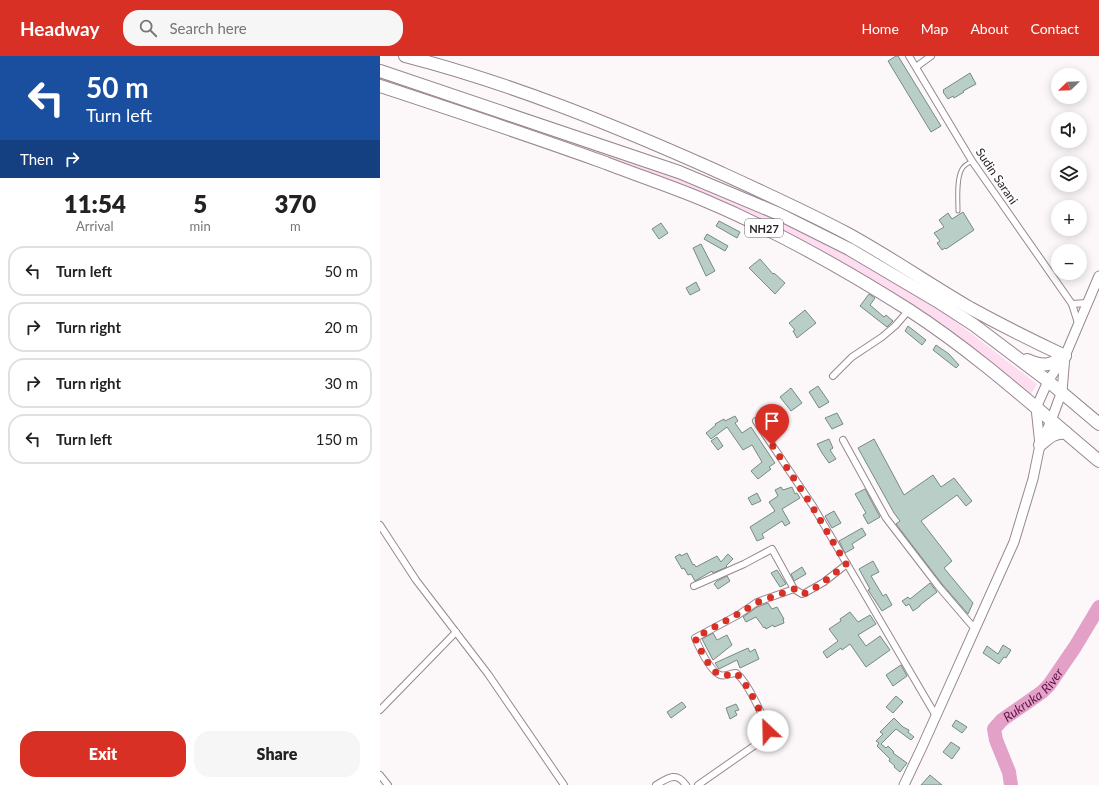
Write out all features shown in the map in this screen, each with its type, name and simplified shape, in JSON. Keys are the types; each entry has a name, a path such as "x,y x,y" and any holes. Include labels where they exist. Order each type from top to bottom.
{"highway":[{"path":"405,56 468,74 550,101 630,134 785,203 880,252 1002,325 1065,356 1057,362 1045,365 1015,355"},
{"name":"NH27","path":"380,71 673,169 746,199 824,236 891,274 974,326 1062,391 1099,424"},
{"name":"NH27","path":"380,86 552,144 707,202 805,248 909,310 944,334 984,365 1099,461"},
{"path":"1040,445 1055,433 1066,433"}],"main road":[{"path":"1040,445 1036,408 1048,381 1065,356 1099,276"},
{"path":"904,785 1014,542 1033,479 1040,445 1062,391 1065,356"}],"street":[{"name":"Sudin Sarani","path":"909,56 972,160 1072,304 1078,323"},
{"path":"916,67 931,56"},
{"path":"1072,304 1087,303"},
{"path":"832,376 852,357 895,326 909,310"},
{"path":"756,421 812,506 936,716"},
{"path":"843,440 886,518 939,587 975,628"},
{"path":"380,526 416,580 488,674 564,785"},
{"path":"694,586 744,564 772,548 794,589 800,593 806,593 824,582 846,564"},
{"path":"698,785 761,741 766,736 768,731 741,676 736,673 720,675 716,672 702,655 695,638 758,602 794,589"},
{"path":"380,710 456,632"},
{"path":"380,775 388,785"},
{"path":"656,785 672,776 681,779 686,785"}],"lane":[{"path":"958,212 958,188 960,175 962,168 972,160"}],"shaded area":[{"path":"380,75 671,173 822,239 938,308 1037,384 1030,396 761,221 671,180 380,82"}],"building":[{"path":"898,56 941,126 931,132 888,61"},
{"path":"970,73 976,84 954,98 953,96 948,99 943,90"},
{"path":"963,212 974,230 946,249 945,248 942,250 937,243 940,241 934,233 944,227 939,220 948,213 952,219"},
{"path":"719,221 740,232 737,238 716,226"},
{"path":"661,223 668,233 659,239 652,229"},
{"path":"707,234 728,246 725,251 704,239"},
{"path":"701,244 715,271 706,276 693,248"},
{"path":"760,259 773,274 774,273 785,283 775,294 749,268"},
{"path":"696,282 700,290 690,295 686,288"},
{"path":"869,294 875,298 870,305 884,317 886,315 893,321 887,327 860,306"},
{"path":"805,310 816,323 797,338 793,331 795,330 789,323"},
{"path":"908,326 926,340 922,345 905,331"},
{"path":"936,345 949,354 959,365 956,368 933,350"},
{"path":"818,386 829,402 819,408 809,392"},
{"path":"791,388 802,403 791,411 780,397"},
{"path":"837,413 843,424 832,429 825,418"},
{"path":"735,416 738,421 735,423 742,433 751,427 775,463 769,467 771,469 758,479 751,471 762,462 752,445 743,450 727,427 711,439 706,433 716,425 715,424 724,419 725,421"},
{"path":"717,437 723,446 718,450 711,441"},
{"path":"829,439 833,448 830,450 836,459 829,463 817,444"},
{"path":"874,439 904,495 933,475 941,487 954,478 972,501 966,506 957,495 921,521 952,561 944,568 973,603 968,614 942,584 896,524 900,521 894,513 858,448"},
{"path":"781,487 783,490 792,487 795,494 797,493 800,498 782,509 790,523 785,526 782,521 762,534 764,538 757,541 750,527 775,511 769,502 778,496 775,490"},
{"path":"865,489 880,517 868,524 863,515 866,513 855,494"},
{"path":"757,493 761,501 752,505 748,498"},
{"path":"834,511 841,523 832,528 825,516"},
{"path":"862,528 866,535 852,544 854,548 845,553 839,541"},
{"path":"687,553 693,565 694,564 696,567 717,556 721,562 728,554 733,559 726,566 727,567 713,573 712,571 695,581 691,574 688,575 684,568 682,569 675,557 680,554 681,556"},
{"path":"873,561 879,572 871,576 883,596 886,594 892,605 882,611 868,590 870,589 859,569"},
{"path":"802,567 806,574 794,581 791,574"},
{"path":"777,570 786,584 780,587 771,573"},
{"path":"727,576 730,581 718,589 714,584"},
{"path":"930,583 937,592 913,611 909,604 906,606 902,601 908,597 910,599"},
{"path":"768,603 772,609 777,607 784,619 784,623 774,627 773,625 766,629 756,617 746,622 743,617 757,607"},
{"path":"850,612 858,622 870,615 876,624 858,635 866,646 880,636 890,650 866,667 850,644 842,650 841,648 827,658 823,652 838,641 829,629 841,621 840,619"},
{"path":"713,633 717,640 727,635 732,645 713,660 702,639"},
{"path":"1003,645 1011,650 1006,658 1004,657 999,664 983,653 987,646 998,654"},
{"path":"748,648 750,652 755,649 759,659 740,668 737,660 719,669 715,663"},
{"path":"901,665 907,676 893,686 886,675"},
{"path":"896,696 903,702 893,713 886,707"},
{"path":"682,702 686,707 671,718 667,712"},
{"path":"736,704 739,710 735,711 737,715 730,719 726,708"},
{"path":"894,718 903,727 909,730 908,732 914,737 911,740 896,729 881,744 886,748 888,746 894,752 893,753 907,763 900,772 877,746 879,743 876,741 883,734 880,732"},
{"path":"956,720 967,727 962,733 952,726"},
{"path":"951,742 960,748 952,759 943,752"},
{"path":"930,775 942,785 921,785"}],"waterway":[{"name":"Rukruka River","path":"1011,785 1009,772 996,740 994,729 1002,720 1042,692 1049,685 1075,647 1099,607"}],"route":[{"path":"768,731 767,726 741,676 736,673 720,675 716,672 702,655 695,638 766,598 794,589 802,594 806,593 824,582 846,564 812,506 772,445"}]}
